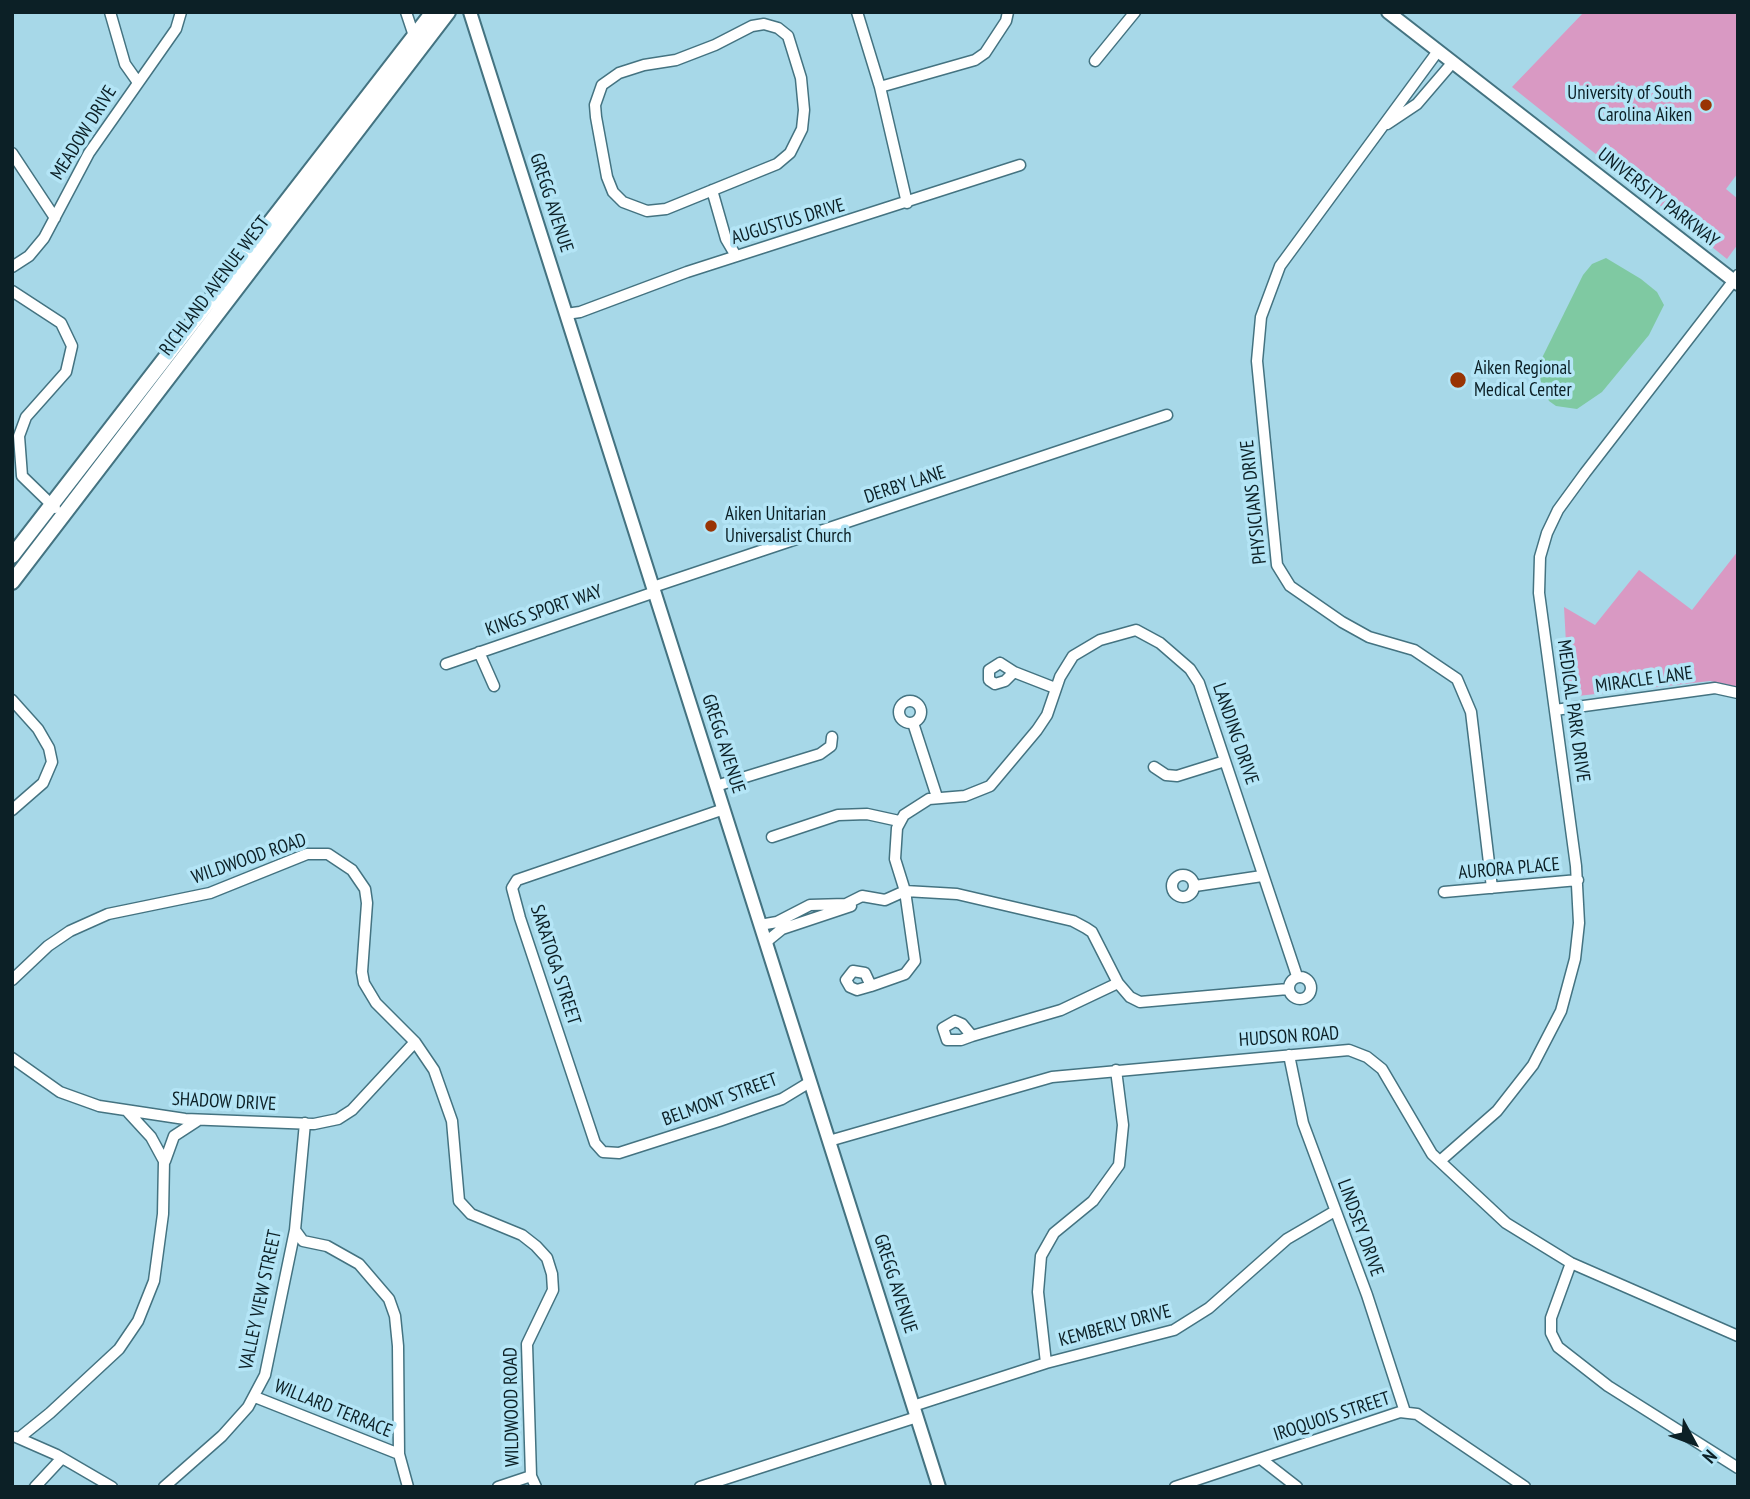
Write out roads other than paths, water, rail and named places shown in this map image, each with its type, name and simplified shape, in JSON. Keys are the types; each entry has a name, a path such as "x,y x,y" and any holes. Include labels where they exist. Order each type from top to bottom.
{"main road":[{"name":"RICHLAND AVENUE WEST","path":"12,582 418,42 433,12"},
{"name":"RICHLAND AVENUE WEST","path":"12,556 418,42 448,12"}],"street":[{"path":"110,12 125,64 137,82"},
{"name":"MEADOW DRIVE","path":"12,267 29,256 55,218 89,153 176,29 181,12"},
{"path":"406,12 418,42"},
{"name":"GREGG AVENUE","path":"470,12 939,1487"},
{"path":"857,12 880,87 907,203"},
{"path":"880,87 975,60 985,53 1006,21 1008,12"},
{"path":"1095,61 1135,12"},
{"name":"UNIVERSITY PARKWAY","path":"1388,12 1736,280"},
{"path":"771,24 791,42 801,78 804,110 799,139 790,153 777,164 712,190 666,209 647,211 623,202 613,192 607,177 596,117 596,97 607,80 619,74 644,65 676,60 715,45 752,26 771,24"},
{"name":"PHYSICIANS DRIVE","path":"1438,51 1280,266 1261,317 1257,361 1275,560 1290,586 1342,622 1369,637 1414,650 1446,669 1461,685 1471,712 1492,888"},
{"name":"PHYSICIANS DRIVE","path":"1383,125 1417,104 1453,62"},
{"path":"12,153 55,218"},
{"name":"AUGUSTUS DRIVE","path":"566,314 580,312 736,256 1020,165"},
{"path":"712,190 726,239 736,256"},
{"name":"MEDICAL PARK DRIVE","path":"1440,1161 1509,1097 1533,1065 1553,1030 1575,959 1579,923 1578,880 1539,593 1540,557 1547,533 1558,510 1578,482 1736,280"},
{"path":"12,291 61,323 72,346 66,372 26,417 19,436 22,476 63,516"},
{"name":"DERBY LANE","path":"654,590 1167,415"},
{"name":"KINGS SPORT WAY","path":"446,664 654,590"},
{"name":"LANDING DRIVE","path":"761,925 778,922 810,905 846,904 862,896 885,900 905,891 973,896 1080,924 1092,932 1118,983 1130,997 1146,1002 1288,989 1300,998 1310,993 1310,983 1297,976 1195,675 1160,643 1145,634 1124,631 1090,644 1073,656 1055,688 1047,715 990,786 965,796 937,797 916,805 899,821"},
{"path":"478,652 494,686"},
{"path":"1014,672 1055,688"},
{"name":"MIRACLE LANE","path":"1555,710 1715,688 1738,693"},
{"path":"12,700 42,735 52,762 43,783 12,810"},
{"path":"914,723 937,797"},
{"path":"716,786 820,754 831,746 832,737"},
{"path":"1154,766 1167,775 1178,776 1225,761"},
{"name":"SARATOGA STREET","path":"639,1147 608,1154 595,1143 520,918 513,885 525,877 724,810"},
{"path":"772,837 838,815 867,814 899,821 895,859 905,891 915,961 905,974 871,986"},
{"name":"WILDWOOD ROAD","path":"12,980 48,946 95,919 210,893 302,856 328,854 352,870 366,893 367,922 362,972 367,990 415,1042 434,1070 449,1109 459,1201 471,1214 522,1235 547,1258 552,1274 553,1290 527,1344 531,1476 536,1487"},
{"path":"1195,886 1262,876"},
{"name":"AURORA PLACE","path":"1444,892 1578,880"},
{"name":"LANDING DRIVE","path":"766,942 782,929 847,909 862,896"},
{"path":"1288,989 1297,976"},
{"path":"972,1036 1061,1010 1118,983"},
{"name":"SHADOW DRIVE","path":"12,1058 67,1096 128,1112 198,1120 322,1124 345,1115 415,1042"},
{"name":"HUDSON ROAD","path":"829,1141 1052,1077 1349,1050 1375,1063 1388,1076 1418,1135 1440,1161 1506,1223 1571,1263 1738,1336"},
{"name":"LINDSEY DRIVE","path":"1289,1055 1303,1123 1405,1412"},
{"path":"1046,1363 1038,1292 1041,1256 1054,1233 1093,1200 1118,1165 1123,1125 1116,1070"},
{"name":"BELMONT STREET","path":"639,1147 782,1099 810,1082"},
{"path":"128,1112 151,1137 164,1161"},
{"path":"112,1487 62,1458 15,1437 110,1360 138,1321 154,1281 159,1252 164,1205 164,1161 174,1136 198,1120"},
{"name":"VALLEY VIEW STREET","path":"164,1487 208,1451 255,1397 265,1375 274,1342 295,1230 305,1123"},
{"name":"KEMBERLY DRIVE","path":"915,1411 1046,1363 1147,1339 1186,1324 1209,1308 1270,1252 1335,1211"},
{"path":"295,1230 303,1241 327,1246 359,1264 388,1299 394,1316 398,1346 399,1454 408,1487"},
{"path":"1571,1263 1550,1318 1551,1333 1558,1347 1608,1386 1738,1468"},
{"name":"WILLARD TERRACE","path":"255,1397 399,1454"},
{"path":"701,1487 915,1411"},
{"name":"IROQUOIS STREET","path":"1175,1487 1385,1415 1405,1412 1417,1414 1525,1487"},
{"path":"35,1487 62,1458"},
{"path":"1261,1459 1297,1487"},
{"path":"1211,1475 1215,1487"},
{"path":"498,1487 531,1476"}],"place":[{"name":"University of South Carolina Aiken","path":"1706,105"},
{"name":"Aiken Regional Medical Center","path":"1458,380"},
{"name":"Aiken Unitarian Universalist Church","path":"711,526"}]}
